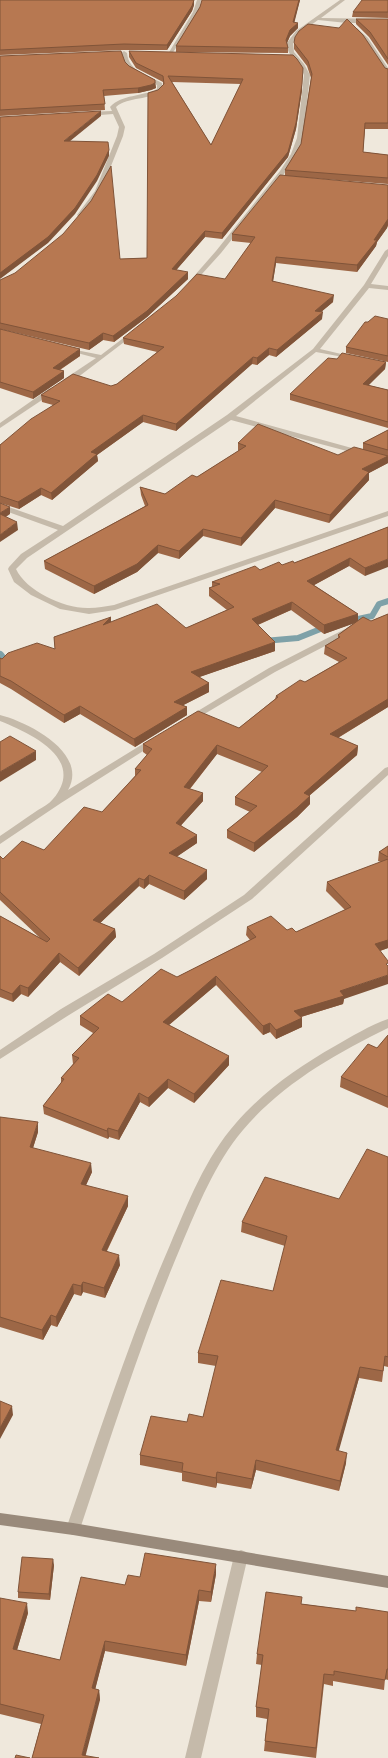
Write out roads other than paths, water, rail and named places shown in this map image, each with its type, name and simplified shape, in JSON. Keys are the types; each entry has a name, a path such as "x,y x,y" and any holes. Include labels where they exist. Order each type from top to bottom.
{"street":[{"path":"170,53 196,12 199,0"},
{"path":"182,291 226,242 297,149 302,129 302,110 308,77 301,63 293,57 289,50 290,43 294,36 343,0"},
{"path":"319,19 388,21"},
{"path":"347,21 366,39 386,65 388,72"},
{"path":"117,53 131,53"},
{"path":"73,223 98,191 113,155 122,127 113,107 120,101 150,95 160,90 160,84 127,68 123,61 124,53"},
{"path":"162,53 177,53"},
{"path":"286,57 293,57"},
{"path":"85,114 116,112"},
{"path":"276,178 284,179"},
{"path":"388,251 367,286 315,350 230,417 24,556 12,569 17,580 34,593 63,607 89,611 115,607 388,513"},
{"path":"367,286 388,288"},
{"path":"0,426 102,357 138,329"},
{"path":"58,346 102,357"},
{"path":"315,350 359,360"},
{"path":"230,417 388,460"},
{"path":"0,506 64,530"},
{"path":"182,724 272,670 349,630"},
{"path":"0,718 22,726 52,744 67,762 68,782 57,801"},
{"path":"0,841 116,762 163,736"},
{"path":"0,1055 65,1012 190,936 248,897 388,770"},
{"path":"73,1529 163,1273 191,1210 215,1162 238,1128 263,1102 291,1079 333,1051 388,1022"},
{"path":"0,1519 73,1529 240,1556 388,1582"},
{"path":"193,1758 240,1556"}],"waterway":[{"path":"349,621 372,616 379,604 388,601"},
{"path":"264,641 298,638 328,626"},
{"path":"0,655 9,667"}]}
